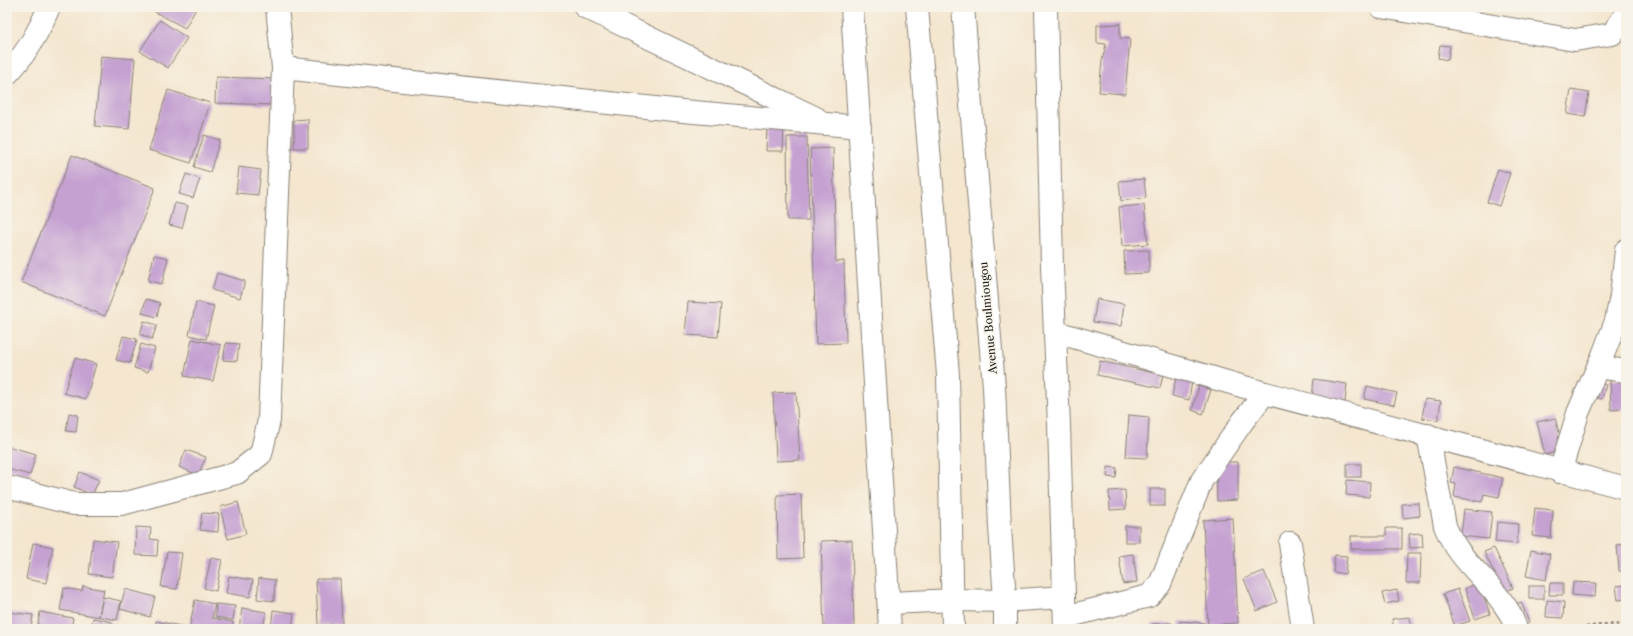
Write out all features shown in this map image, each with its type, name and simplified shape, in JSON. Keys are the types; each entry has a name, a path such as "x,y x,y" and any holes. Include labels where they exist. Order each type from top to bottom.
{"main road":[{"path":"7,74 37,34 49,7"},
{"path":"7,487 74,504 122,504 237,473 261,454 269,420 283,68 277,7"},
{"path":"585,7 830,124"},
{"path":"852,7 890,603 890,629"},
{"path":"917,7 948,375 954,629"},
{"name":"Avenue Boulmiougou","path":"963,7 994,387 1005,601 1005,629"},
{"path":"1046,7 1052,266 1056,332 1065,614"},
{"path":"1380,7 1575,40 1612,34 1626,14"},
{"path":"283,68 675,111 860,127"},
{"path":"1560,472 1578,413 1616,321 1621,296 1626,250"},
{"path":"1056,332 1265,393 1428,435 1560,472 1626,488"},
{"path":"1598,367 1626,371"},
{"path":"890,603 953,600 1005,601 1065,614 1149,596 1160,584 1202,480 1243,421 1265,393"},
{"path":"1428,435 1444,526 1450,540 1510,612 1516,629"},
{"path":"1290,543 1303,629"}],"path":[{"path":"1568,629 1626,624"}],"building":[{"path":"158,7 197,7 185,28 155,12"},
{"path":"160,20 187,38 168,68 140,51"},
{"path":"1120,24 1120,38 1130,39 1125,94 1099,92 1102,61 1106,44 1097,43 1097,25"},
{"path":"1440,45 1450,46 1448,60 1438,58"},
{"path":"101,56 135,59 129,129 95,126"},
{"path":"216,77 276,79 274,105 215,103"},
{"path":"168,90 210,103 191,163 149,150"},
{"path":"1571,90 1589,93 1585,117 1567,114"},
{"path":"308,119 308,148 294,148 294,120"},
{"path":"767,126 784,126 783,151 766,151"},
{"path":"204,135 220,140 210,172 194,167"},
{"path":"787,137 807,137 809,220 788,220"},
{"path":"833,148 836,262 844,261 846,343 816,344 810,149"},
{"path":"72,155 155,188 105,316 21,282"},
{"path":"239,167 261,170 258,195 236,193"},
{"path":"1498,169 1510,173 1499,206 1487,202"},
{"path":"186,174 200,179 193,198 179,194"},
{"path":"1144,179 1146,198 1121,201 1119,181"},
{"path":"175,203 188,206 182,228 169,225"},
{"path":"1144,205 1148,244 1122,246 1119,207"},
{"path":"1149,250 1149,273 1125,274 1124,251"},
{"path":"154,255 168,258 162,284 148,281"},
{"path":"217,273 245,281 240,298 212,290"},
{"path":"146,299 160,303 157,317 142,313"},
{"path":"1097,299 1124,304 1121,326 1093,322"},
{"path":"196,302 214,306 206,339 189,335"},
{"path":"688,302 721,304 718,337 685,335"},
{"path":"144,321 157,325 152,339 140,334"},
{"path":"123,336 137,339 130,363 116,360"},
{"path":"192,339 221,345 213,381 184,376"},
{"path":"226,343 239,344 237,361 223,360"},
{"path":"141,344 155,348 148,372 134,368"},
{"path":"75,358 96,364 86,399 64,393"},
{"path":"1100,361 1163,375 1160,388 1097,375"},
{"path":"1176,378 1192,381 1189,400 1172,396"},
{"path":"1314,379 1347,384 1345,402 1312,398"},
{"path":"1626,379 1626,409 1611,410 1610,380"},
{"path":"1594,382 1606,385 1602,399 1590,396"},
{"path":"1199,386 1211,390 1203,414 1192,410"},
{"path":"1367,386 1397,393 1394,405 1364,399"},
{"path":"796,392 800,460 776,461 773,393"},
{"path":"1425,399 1441,401 1438,420 1422,418"},
{"path":"69,413 78,415 76,432 66,431"},
{"path":"1129,415 1149,417 1147,458 1126,457"},
{"path":"1555,418 1564,450 1545,455 1537,422"},
{"path":"7,446 36,454 30,475 7,469"},
{"path":"186,450 206,457 198,475 179,467"},
{"path":"1216,462 1238,462 1238,500 1217,501"},
{"path":"1347,464 1361,464 1361,477 1347,477"},
{"path":"1108,467 1117,468 1116,478 1107,477"},
{"path":"1454,467 1503,478 1499,497 1484,494 1482,502 1454,497 1456,484 1451,483"},
{"path":"80,472 99,480 92,495 74,487"},
{"path":"1347,480 1370,482 1369,497 1346,495"},
{"path":"1150,489 1165,489 1165,506 1150,506"},
{"path":"1125,490 1126,509 1110,510 1109,491"},
{"path":"801,494 803,558 778,559 777,495"},
{"path":"238,502 246,534 228,539 220,507"},
{"path":"1419,503 1420,516 1403,518 1402,504"},
{"path":"1535,508 1553,510 1551,538 1532,536"},
{"path":"1464,509 1492,512 1489,539 1461,536"},
{"path":"202,513 219,514 218,532 200,530"},
{"path":"1233,518 1238,623 1208,625 1203,520"},
{"path":"1497,522 1518,524 1517,544 1495,542"},
{"path":"1125,526 1139,526 1139,542 1125,542"},
{"path":"136,527 151,528 150,539 158,540 157,556 135,555"},
{"path":"1386,528 1402,528 1402,549 1351,549 1351,536 1386,536"},
{"path":"1422,533 1423,547 1410,548 1409,534"},
{"path":"93,539 117,542 112,577 89,574"},
{"path":"852,540 854,629 824,629 821,541"},
{"path":"33,543 53,547 46,583 26,579"},
{"path":"1626,544 1626,571 1619,571 1617,545"},
{"path":"1494,548 1513,588 1504,592 1484,552"},
{"path":"1531,550 1550,554 1546,580 1526,576"},
{"path":"167,552 182,553 177,589 161,587"},
{"path":"1407,553 1421,553 1420,583 1406,583"},
{"path":"1133,554 1137,582 1123,584 1119,556"},
{"path":"1335,555 1347,556 1345,574 1333,572"},
{"path":"211,558 222,560 216,591 204,588"},
{"path":"1264,571 1277,602 1257,611 1244,579"},
{"path":"229,576 253,580 250,597 226,593"},
{"path":"259,578 275,580 274,601 257,599"},
{"path":"316,579 340,579 342,624 318,625"},
{"path":"1573,582 1596,583 1595,597 1572,595"},
{"path":"1479,583 1490,614 1475,619 1465,588"},
{"path":"1550,583 1563,583 1563,595 1549,595"},
{"path":"1626,585 1626,599 1618,600 1616,586"},
{"path":"83,586 104,590 99,616 103,597 121,601 117,620 60,610 64,588 82,591"},
{"path":"1529,586 1544,586 1544,599 1529,599"},
{"path":"125,589 155,597 150,617 120,609"},
{"path":"1458,589 1470,621 1455,626 1443,594"},
{"path":"1397,590 1399,601 1385,604 1382,593"},
{"path":"195,600 215,604 212,618 233,622 232,629 189,629"},
{"path":"1547,600 1564,602 1563,618 1546,617"},
{"path":"1521,602 1529,622 1525,624 1516,604"},
{"path":"216,604 235,606 233,620 215,617"},
{"path":"242,608 266,612 263,629 239,629"},
{"path":"273,610 294,613 292,629 271,629"},
{"path":"7,612 33,615 31,629 7,629"},
{"path":"40,612 73,618 71,629 37,629"},
{"path":"1410,617 1412,629 1394,629 1392,619"},
{"path":"93,618 112,622 111,629 91,629"},
{"path":"156,621 186,627 186,629 155,629"},
{"path":"1180,621 1205,623 1204,629 1179,629"},
{"path":"1172,623 1172,629 1152,629 1152,624"},
{"path":"117,625 133,628 133,629 116,629"},
{"path":"1247,626 1262,627 1262,629 1247,629"}]}
